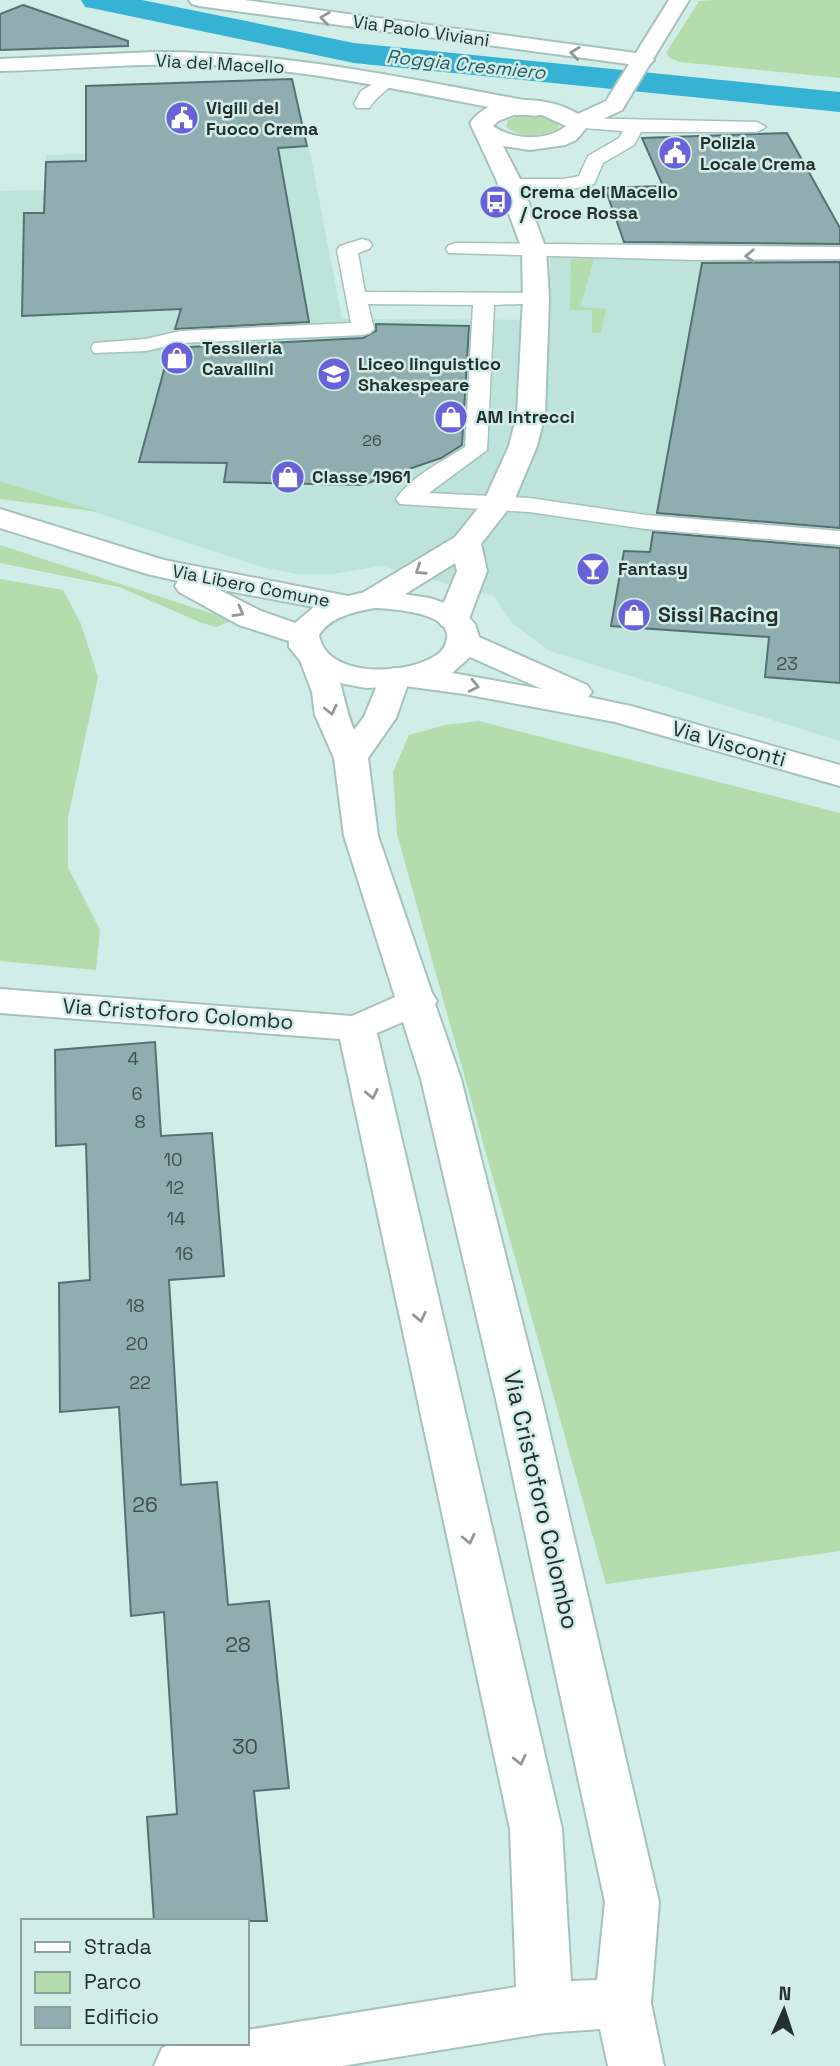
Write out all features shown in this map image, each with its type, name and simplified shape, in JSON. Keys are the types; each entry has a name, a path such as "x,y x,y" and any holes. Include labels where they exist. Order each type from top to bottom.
{"street":[{"name":"Via Paolo Viviani","path":"199,0 643,60"},
{"path":"576,122 614,105 679,0"},
{"name":"Via del Macello","path":"0,65 214,60 279,65 542,110"},
{"name":"Via del Macello","path":"438,92 484,123 496,138 537,142"},
{"path":"375,599 466,543 498,503 523,446 531,414 536,299 534,249 484,123 507,110 582,109 616,99"},
{"path":"542,110 570,117 576,122"},
{"path":"509,182 537,142 564,138 576,128 576,122"},
{"name":"Via Libero Comune","path":"0,519 158,568 344,604"},
{"path":"458,630 472,571 466,543"},
{"name":"Via Libero Comune","path":"158,568 310,648 333,670 356,676 400,678 446,663 458,653 458,630 439,610 421,603 375,599 344,604 316,618 308,626 310,648"},
{"name":"Via Visconti","path":"458,630 619,713"},
{"name":"Via Cristoforo Colombo","path":"310,648 328,692 331,715 351,758 361,836 418,1001 444,1092 521,1408 632,1902 623,2003 636,2066"},
{"path":"351,758 380,718 400,678"},
{"name":"Via Visconti","path":"400,678 464,684 619,713 840,776"},
{"name":"Via Cristoforo Colombo","path":"0,1001 357,1028 418,1001"},
{"path":"357,1028 536,1829 545,2008"},
{"path":"182,2066 545,2008 623,2003"}],"lane":[{"path":"363,104 367,94 385,82"},
{"path":"576,122 631,134 757,127"},
{"path":"509,182 564,185 587,180 595,160 631,134"},
{"path":"102,348 146,345 180,337 363,329 347,250 362,245"},
{"path":"456,249 731,256 840,253"},
{"path":"356,298 536,299"},
{"path":"485,298 476,450 434,476 408,499 498,503 646,522 840,538"}],"shaded area":[{"path":"309,147 342,319 550,320 550,257 840,240 840,741 550,651 513,624 494,596 381,566 333,574 297,574 262,567 0,481 0,191 45,190 46,155"}],"green space":[{"path":"840,0 840,78 680,62 670,58 666,53 699,1"},
{"path":"538,115 558,122 559,128 532,135 518,133 506,127 508,120"},
{"path":"594,259 580,307 606,309 601,333 592,333 592,310 570,310 571,260"},
{"path":"0,481 99,512 0,499"},
{"path":"0,545 232,620 217,627 119,587 0,563"},
{"path":"0,579 63,590 81,624 98,677 68,818 68,867 100,930 96,970 0,961"},
{"path":"479,721 840,813 840,1551 606,1584 397,834 393,772 409,735 445,725"}],"building":[{"path":"23,5 128,41 128,46 0,50 0,14"},
{"path":"292,79 307,146 278,148 309,322 175,329 181,309 22,316 24,213 44,213 46,162 86,161 86,86"},
{"path":"787,133 840,228 840,244 624,242 605,188 663,186 642,138"},
{"path":"840,262 840,528 657,513 702,263"},
{"path":"376,324 469,326 462,445 441,458 362,485 224,482 227,463 139,462 170,348 363,338 376,331"},
{"path":"653,532 840,548 840,683 765,677 769,637 611,626 624,551 650,552"},
{"path":"155,1042 161,1136 212,1133 224,1276 169,1280 181,1485 217,1482 228,1605 269,1601 289,1788 254,1791 267,1921 154,1919 147,1817 177,1814 164,1612 131,1616 119,1407 60,1412 59,1283 90,1280 86,1144 56,1146 55,1050"}],"waterway":[{"name":"Roggia Cresmiero","path":"96,0 354,53 840,102"}],"place":[{"name":"Vigili del Fuoco Crema","path":"182,118"},
{"name":"Polizia Locale Crema","path":"675,153"},
{"name":"Crema del Macello / Croce Rossa","path":"496,202"},
{"name":"Tessileria Cavallini","path":"177,358"},
{"name":"Liceo linguistico Shakespeare","path":"334,374"},
{"name":"AM Intrecci","path":"451,417"},
{"name":"Classe 1961","path":"288,477"},
{"name":"Fantasy","path":"593,569"},
{"name":"Sissi Racing","path":"634,615"}]}
